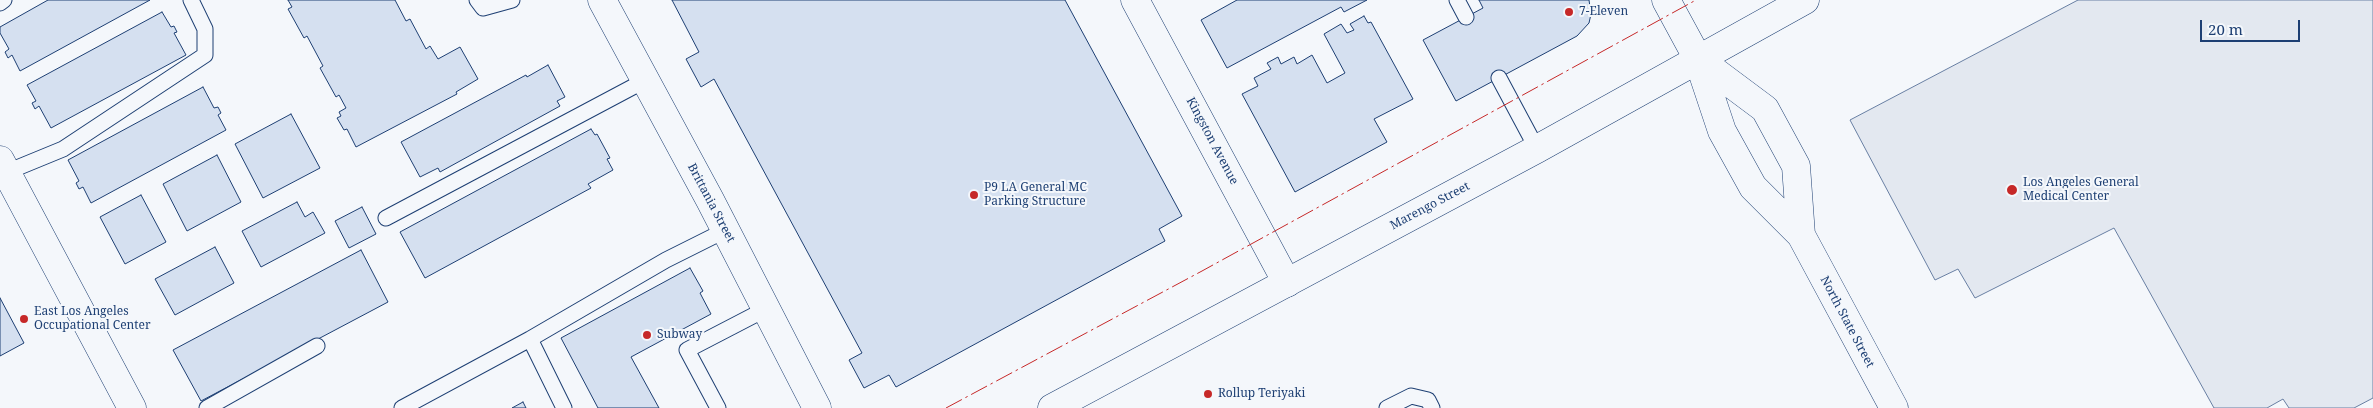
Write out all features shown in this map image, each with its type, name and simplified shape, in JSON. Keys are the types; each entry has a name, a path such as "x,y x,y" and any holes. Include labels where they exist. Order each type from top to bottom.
{"street":[{"name":"Brittania Street","path":"602,0 726,230 817,408"},
{"name":"North State Street","path":"1666,0 1698,59 1722,131 1753,186 1801,235 1889,406"},
{"name":"Marengo Street","path":"1052,408 1537,149 1805,0"},
{"name":"Kingston Avenue","path":"1144,3 1287,283"},
{"name":"North State Street","path":"1698,59 1765,109 1796,166 1801,235"},
{"path":"3,166 132,408"}],"lane":[{"path":"0,2 4,0"},
{"path":"3,166 63,149 205,55 206,29 191,0"},
{"path":"477,0 483,8 512,0"},
{"path":"1457,0 1466,17"},
{"path":"1499,78 1537,149"},
{"path":"386,218 644,81"},
{"path":"402,408 530,339 666,260 726,230"},
{"path":"718,408 687,350 766,309"},
{"path":"530,339 564,408"},
{"path":"207,408 317,346"},
{"path":"1387,408 1411,396 1428,400 1432,408"}],"shaded area":[{"path":"2078,0 2373,0 2373,398 2354,408 2289,408 2283,399 2267,408 2214,408 2114,228 1975,298 1958,269 1935,280 1850,120"}],"building":[{"path":"48,0 150,0 20,71 12,55 8,58 5,52 9,49 0,33 0,27"},
{"path":"288,0 395,0 406,21 410,19 426,49 430,46 438,59 460,47 478,79 456,92 457,94 356,147 347,129 344,130 337,118 341,116 339,112 346,108 339,95 336,97 320,68 323,66 307,36 304,38 288,9 292,7"},
{"name":"P9 LA General MC Parking Structure","path":"672,0 1065,0 1182,216 1159,229 1165,241 896,387 889,375 864,388 849,360 862,353 714,79 701,87 686,59 699,52"},
{"path":"1237,0 1367,0 1344,12 1341,7 1227,68 1201,20"},
{"path":"1479,0 1589,0 1591,14 1589,23 1577,36 1456,101 1423,40 1483,8"},
{"path":"162,12 171,27 174,26 177,32 174,33 186,55 51,128 39,106 35,109 32,103 36,101 27,85"},
{"path":"1364,16 1368,23 1371,22 1413,99 1374,119 1387,142 1295,192 1242,94 1258,86 1254,78 1271,69 1267,63 1278,57 1281,64 1294,57 1297,64 1312,55 1327,83 1345,73 1324,34 1341,24 1347,33 1354,30 1350,24"},
{"path":"548,65 565,97 557,101 560,106 440,172 438,168 420,177 401,142"},
{"path":"203,87 214,108 218,107 221,113 218,115 226,130 91,203 83,187 79,189 76,183 79,181 68,160"},
{"path":"291,114 320,168 263,198 235,144"},
{"path":"591,129 595,135 597,134 610,158 607,159 613,170 588,184 591,188 425,278 400,232"},
{"path":"217,155 241,202 187,231 163,184"},
{"path":"141,195 166,242 125,264 100,217"},
{"path":"297,202 305,217 313,212 325,233 261,267 242,231"},
{"path":"362,207 376,234 349,248 335,221"},
{"path":"215,247 234,283 175,315 155,279"},
{"path":"361,250 388,302 201,401 173,350"},
{"path":"690,268 703,291 700,293 711,314 631,357 659,408 598,408 561,338"},
{"path":"0,298 24,343 0,356"},
{"path":"523,402 526,408 512,408"}],"power":[{"path":"946,408 1202,271 1696,0"}],"place":[{"name":"7-Eleven","path":"1569,12"},
{"name":"Los Angeles General Medical Center","path":"2012,190"},
{"name":"P9 LA General MC Parking Structure","path":"974,195"},
{"name":"East Los Angeles Occupational Center","path":"24,319"},
{"name":"Subway","path":"647,335"},
{"name":"Rollup Teriyaki","path":"1208,394"}]}
